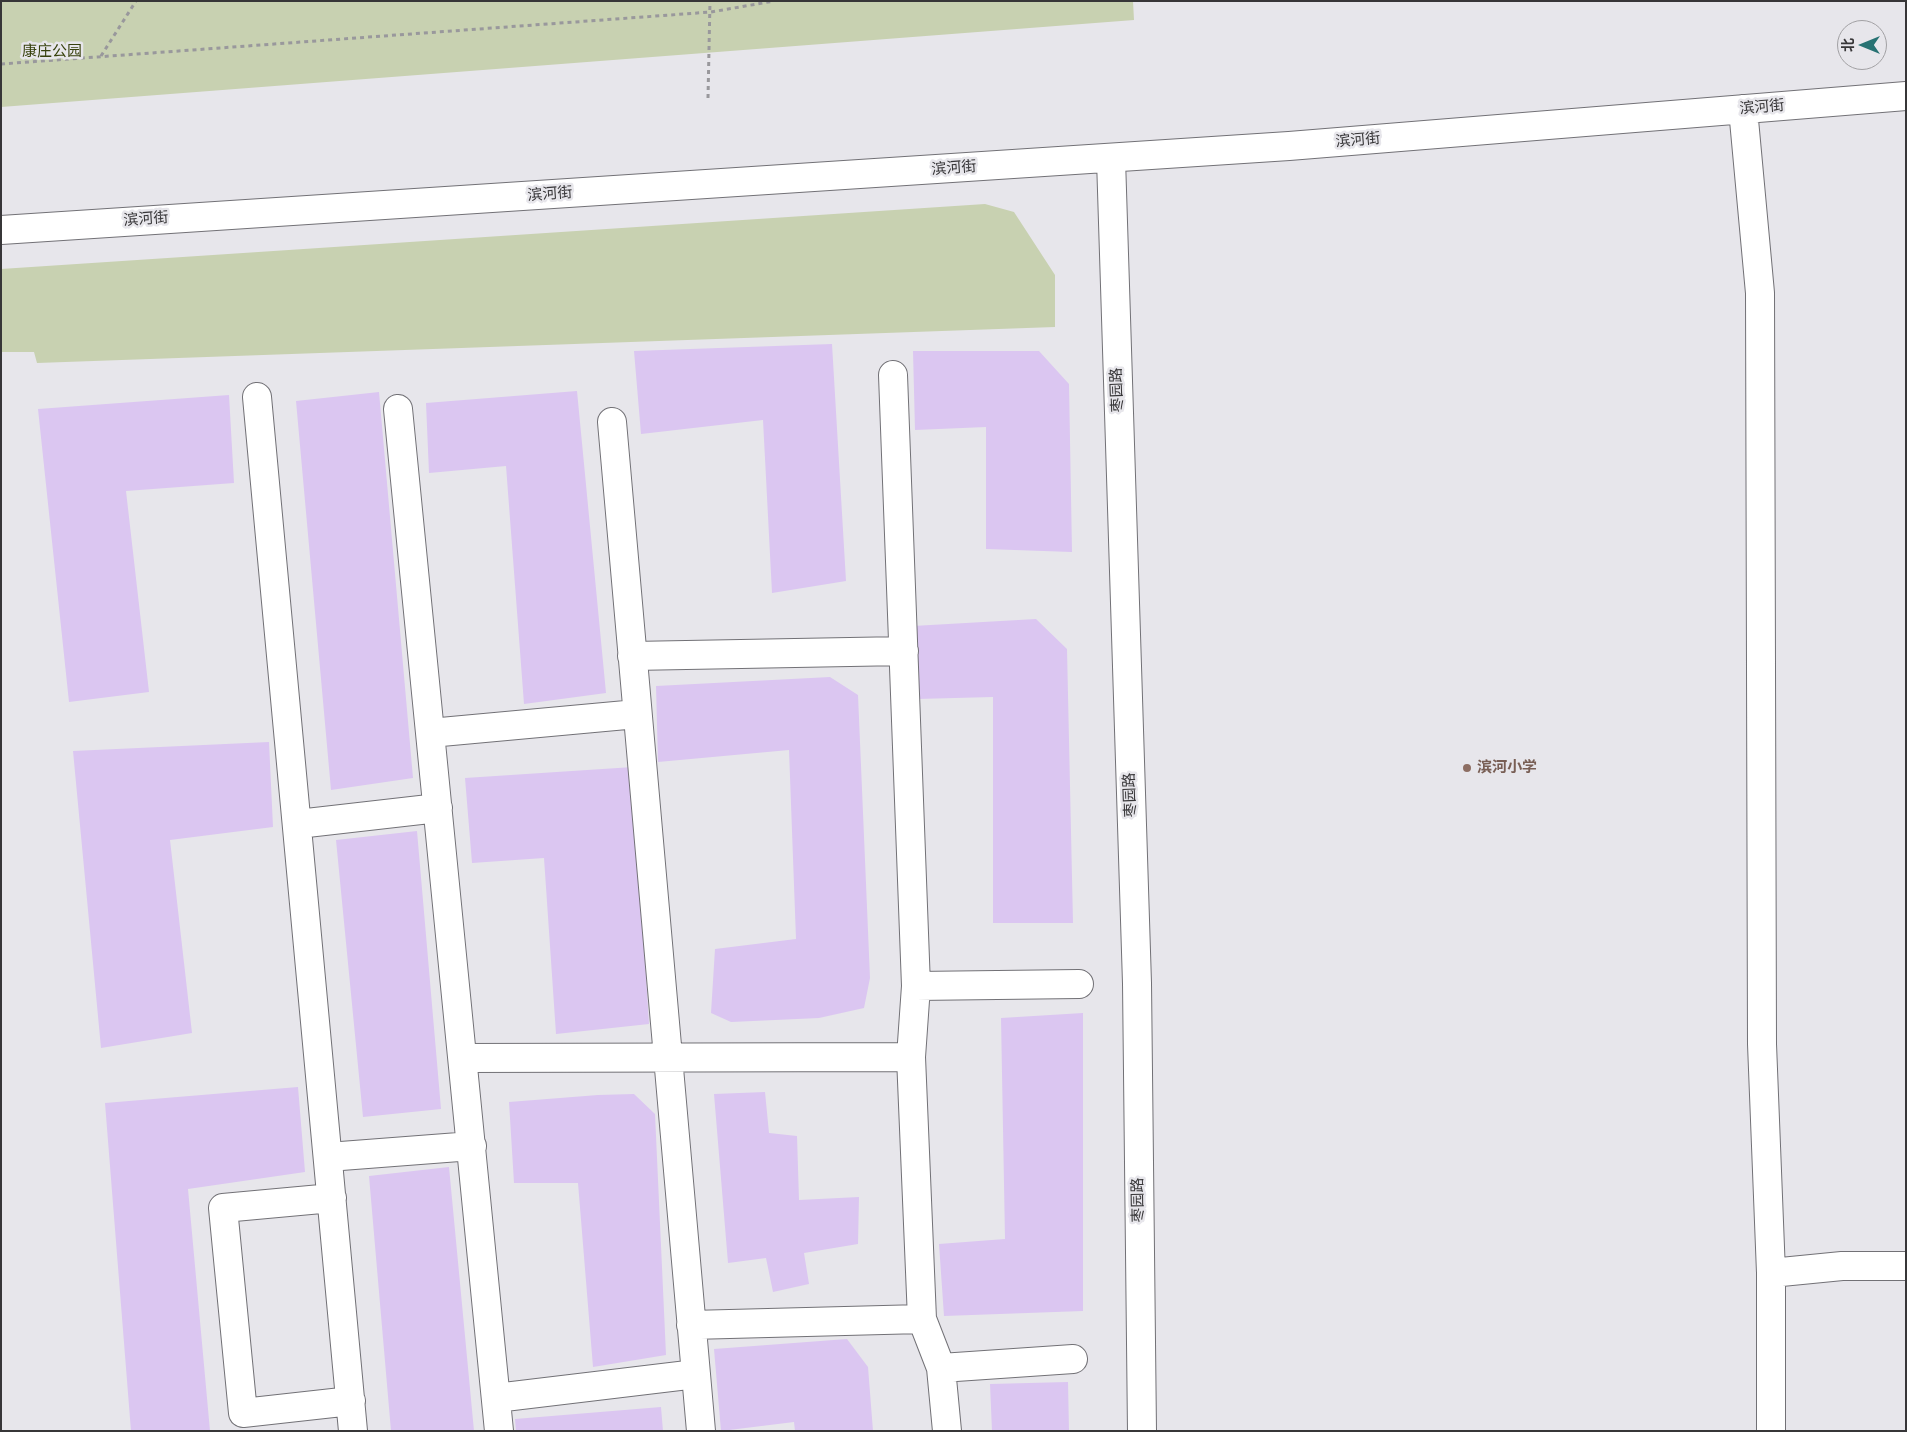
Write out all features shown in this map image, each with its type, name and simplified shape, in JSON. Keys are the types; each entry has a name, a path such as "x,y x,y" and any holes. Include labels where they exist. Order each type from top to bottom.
{"street":[{"name":"滨河街","path":"1,230 1111,159 1906,96"},
{"path":"1743,109 1760,293 1762,1044 1771,1272 1771,1431"},
{"name":"枣园路","path":"1111,159 1137,983 1142,1431"},
{"path":"893,375 916,986 911,1057 922,1319 941,1368 946,1431"},
{"path":"257,396 354,1431"},
{"path":"398,409 500,1431"},
{"path":"612,422 701,1431"},
{"path":"632,656 904,651"},
{"path":"430,732 637,714"},
{"path":"298,824 438,808"},
{"path":"916,986 1079,984"},
{"path":"463,1058 911,1057"},
{"path":"328,1157 472,1146"},
{"path":"332,1198 223,1208 243,1414 351,1401"},
{"path":"1771,1272 1842,1266 1906,1266"},
{"path":"691,1324 922,1319"},
{"path":"941,1368 1073,1359"},
{"path":"496,1398 696,1374"}],"path":[{"path":"101,56 136,1"},
{"path":"708,98 710,1"},
{"path":"1,64 711,12 774,1"}],"green space":[{"name":"康庄公园","path":"1,1 1133,1 1134,20 1,107"},
{"path":"985,204 1014,212 1055,275 1055,327 37,363 34,352 1,352 1,269"}],"building":[{"path":"832,344 846,581 772,593 763,420 641,434 634,351"},
{"path":"913,351 1039,351 1069,384 1072,552 986,549 986,427 915,430"},
{"path":"577,391 606,693 524,704 506,466 429,473 426,403"},
{"path":"379,392 413,778 331,790 296,401"},
{"path":"229,395 234,483 126,491 149,692 69,702 38,409"},
{"path":"1036,619 1067,649 1073,923 993,923 993,697 917,699 913,626"},
{"path":"830,677 858,695 870,978 864,1008 819,1018 731,1022 711,1013 715,949 796,939 789,750 658,762 656,686"},
{"path":"269,742 273,827 170,840 192,1033 101,1048 73,751"},
{"path":"633,767 649,1024 556,1034 544,858 472,863 465,778"},
{"path":"417,831 441,1109 363,1117 336,840"},
{"path":"1083,1013 1083,1311 944,1316 939,1244 1005,1239 1001,1018"},
{"path":"298,1087 305,1172 188,1189 210,1431 131,1431 105,1103"},
{"path":"765,1092 769,1133 797,1136 799,1200 859,1197 858,1244 804,1253 809,1284 773,1292 766,1258 728,1263 714,1094"},
{"path":"634,1094 655,1114 666,1355 593,1367 578,1183 514,1183 509,1102"},
{"path":"449,1167 474,1431 391,1431 369,1176"},
{"path":"847,1339 868,1367 873,1431 795,1431 794,1422 721,1431 714,1349"},
{"path":"1068,1382 1069,1431 992,1431 990,1384"},
{"path":"661,1407 663,1431 516,1431 515,1419"}],"place":[{"name":"滨河小学","path":"1467,768"}]}
